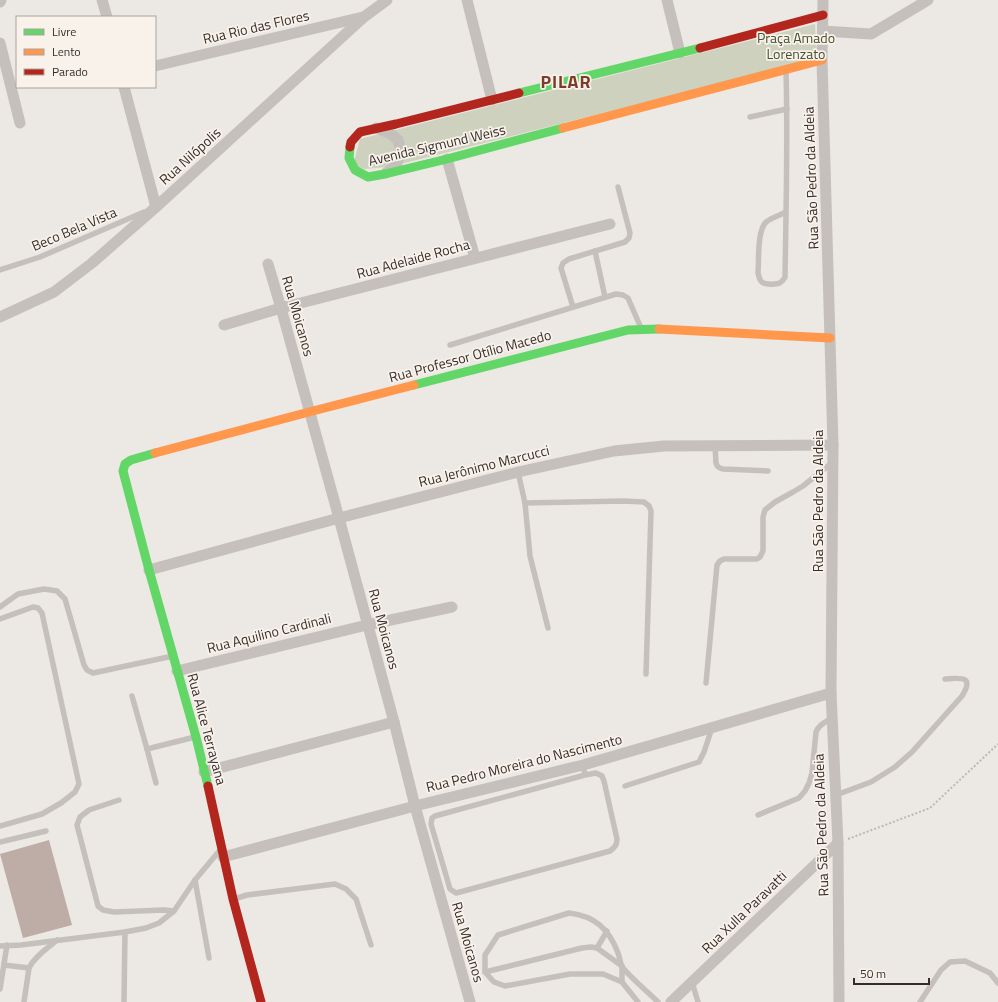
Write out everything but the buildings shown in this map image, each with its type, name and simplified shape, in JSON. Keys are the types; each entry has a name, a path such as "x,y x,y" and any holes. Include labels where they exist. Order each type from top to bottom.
{"street":[{"path":"102,0 107,16"},
{"name":"Rua Nilópolis","path":"0,316 54,292 92,263 156,207 364,17 387,0"},
{"path":"467,0 492,100"},
{"path":"667,0 680,53"},
{"name":"Rua São Pedro da Aldeia","path":"823,0 824,15 822,60 833,445 831,693 838,843 839,1002"},
{"path":"823,31 871,34 928,0"},
{"name":"Avenida Sigmund Weiss","path":"822,60 385,174 368,177 356,170 349,158 351,142 360,132 680,53 824,15"},
{"name":"Rua Rio das Flores","path":"156,66 364,17"},
{"path":"0,43 20,123"},
{"path":"124,88 156,207"},
{"path":"375,128 391,134 398,140 401,152 396,166 385,174"},
{"path":"447,159 474,258"},
{"name":"Rua Adelaide Rocha","path":"224,325 281,308 610,224"},
{"name":"Rua Moicanos","path":"268,264 310,412 394,722 415,806 470,1002"},
{"name":"Rua Professor Otílio Macedo","path":"125,464 131,460 310,412 628,330 667,329 830,338"},
{"name":"Rua Jerônimo Marcucci","path":"149,570 339,518 518,472 614,451 664,446 833,445"},
{"name":"Rua Alice Terrayana","path":"125,464 124,471 149,570 196,737 233,899 260,1002"},
{"name":"Rua Aquilino Cardinali","path":"177,671 367,625 452,607"},
{"name":"Rua Pedro Moreira do Nascimento","path":"222,853 415,806 584,770 712,728 831,693"},
{"path":"204,772 394,722"},
{"name":"Rua Xulla Paravatti","path":"671,1002 838,843"}],"lane":[{"path":"786,69 787,110 786,212 785,277 781,283 764,283 761,282 758,273 760,232 767,221 786,212"},
{"path":"750,117 787,110"},
{"path":"573,307 561,268 563,263 569,259 625,242 629,238 630,234 618,186"},
{"name":"Beco Bela Vista","path":"0,270 40,257 156,207"},
{"path":"595,251 605,298"},
{"path":"450,345 616,294 623,295 628,298 641,329"},
{"path":"714,446 716,463 719,468 768,471"},
{"path":"706,683 717,565 724,559 757,559 760,557 762,551 763,517 769,505 803,486 833,462"},
{"path":"518,472 525,504 530,556 548,628"},
{"path":"525,504 623,501 644,502 649,506 651,511 646,674"},
{"path":"0,607 18,594 44,589 57,591 65,599 84,665 87,670 93,673 173,656"},
{"path":"0,619 33,607 38,608 42,613 79,784 75,792 42,814 0,826"},
{"path":"836,795 871,782 895,767 912,752 966,690 967,683 965,679 960,678 945,680"},
{"path":"132,696 156,783"},
{"path":"758,815 799,798 805,791 812,773 816,732 821,724 833,717"},
{"path":"625,786 699,762 712,728"},
{"path":"147,749 196,737"},
{"path":"584,770 602,776 604,781 618,839 614,848 610,851 460,892 456,893 450,889 431,824 434,816 584,770"},
{"path":"119,800 89,810 80,817 77,825 98,906 103,910 114,912 174,911"},
{"path":"0,842 46,831"},
{"path":"0,946 22,945 125,932 146,928 160,923 174,911 195,880 222,853"},
{"path":"195,880 209,958"},
{"path":"233,899 247,895 335,884 346,888 356,899 371,945"},
{"path":"622,982 622,966 613,941 607,931 592,919 578,914 569,913 498,935 485,955 485,972 494,982 505,986 570,974 603,974 622,982 638,1002"},
{"path":"597,948 607,931"},
{"path":"124,1002 125,932"},
{"path":"24,1002 29,968 32,962 37,956 57,940"},
{"path":"0,989 7,945"},
{"path":"485,972 582,948 597,948 622,966 658,1002"},
{"path":"920,1002 941,970 950,962 965,961 990,973 998,983"},
{"path":"4,965 29,968"},
{"path":"692,982 698,1002"}],"path":[{"path":"838,843 930,808 998,744"}],"green space":[{"name":"Praça Amado Lorenzato","path":"815,24 817,59 389,167 364,169 353,165 360,139"}],"traffic: fast":[{"path":"519,93 700,48"},
{"path":"350,147 349,158 355,170 368,177 447,159 563,128"},
{"path":"414,385 628,330 659,329"},
{"path":"155,453 131,460 125,464 123,471 208,786"}],"traffic: slow":[{"path":"563,128 822,60"},
{"path":"659,329 830,338"},
{"path":"155,453 414,385"}],"traffic: jam":[{"path":"700,48 823,15"},
{"path":"350,147 351,142 360,132 519,93"},
{"path":"208,786 233,899 261,1002"}],"district":[{"name":"PILAR","path":"566,82"}]}
